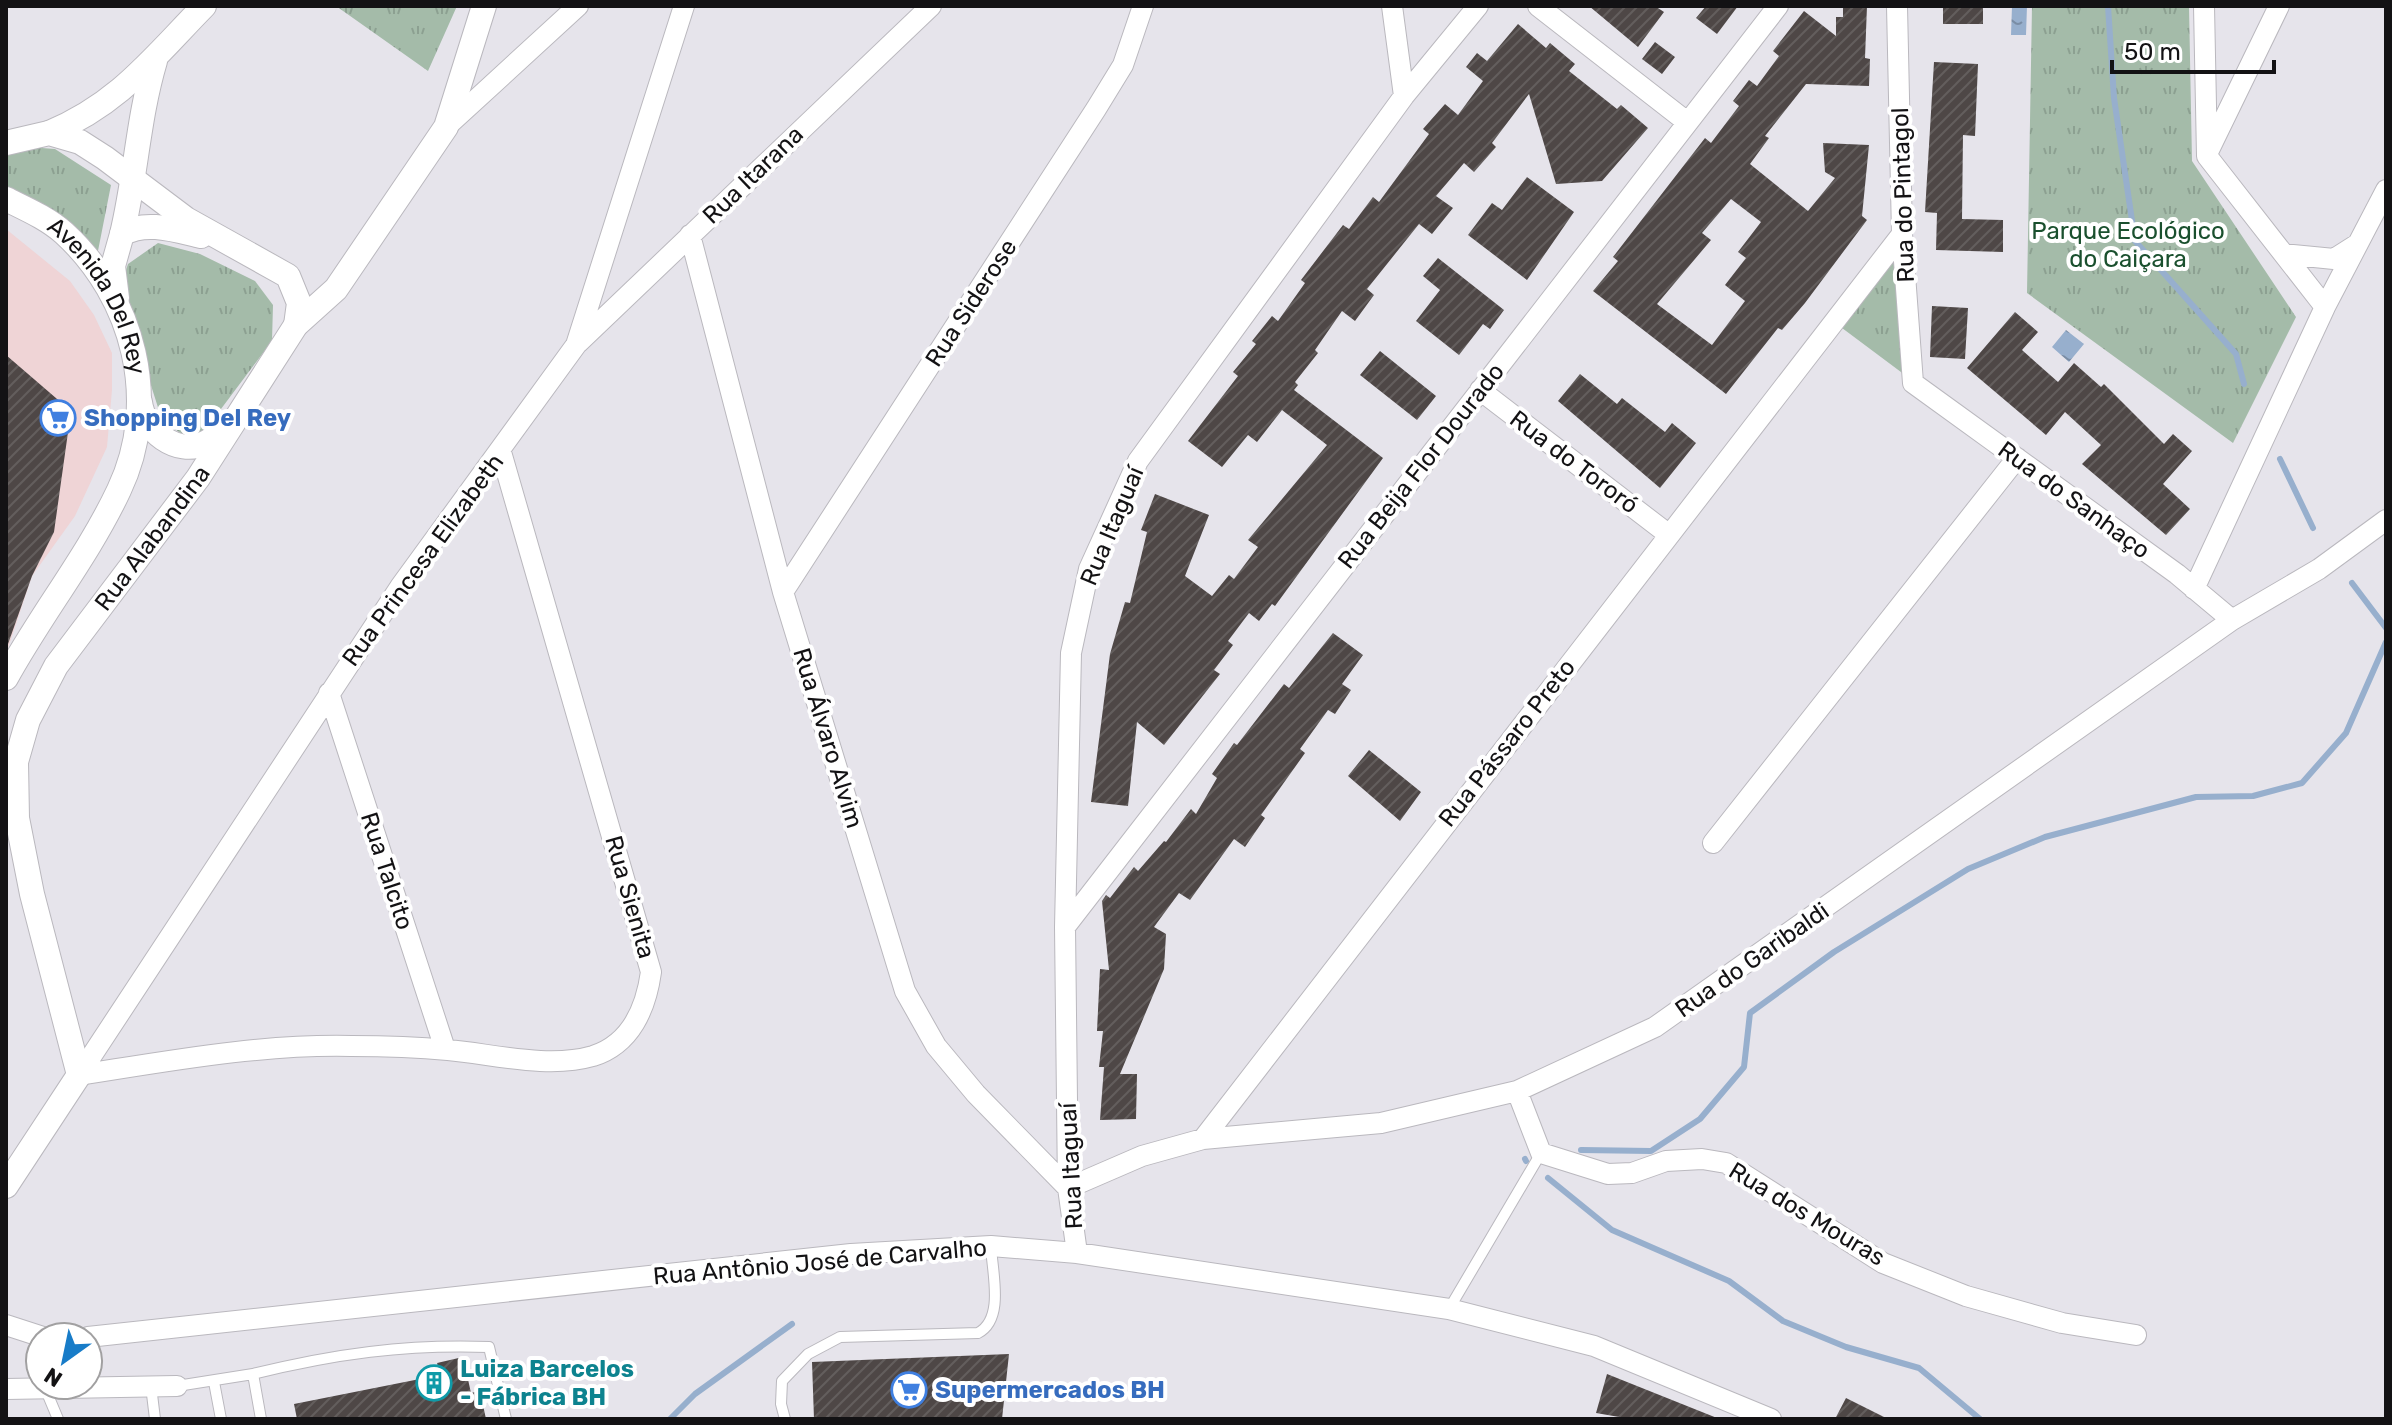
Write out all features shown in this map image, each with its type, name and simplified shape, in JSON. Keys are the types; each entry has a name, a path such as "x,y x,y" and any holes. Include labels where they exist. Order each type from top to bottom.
{"street":[{"path":"6,143 49,133 82,119 110,101 204,6"},
{"name":"Rua Alabandina","path":"79,1075 32,894 17,818 16,762 28,720 56,666 198,478 296,325 336,289 446,127 484,6"},
{"path":"446,127 578,6"},
{"name":"Rua Princesa Elizabeth","path":"79,1075 400,587 576,345 684,6"},
{"name":"Rua Itarana","path":"576,345 931,6"},
{"name":"Rua Siderose","path":"783,592 1096,109 1123,65 1143,6"},
{"path":"1392,6 1404,96"},
{"name":"Rua Itaguaí","path":"1077,1253 1068,1188 1065,927 1071,653 1089,569 1138,461 1404,96 1478,6"},
{"path":"1538,6 1687,122"},
{"name":"Rua Beija Flor Dourado","path":"1065,927 1778,6"},
{"name":"Rua do Pintagol","path":"1897,6 1902,234 1913,383"},
{"path":"2204,6 2207,156 2325,307"},
{"path":"2207,156 2279,6"},
{"path":"118,306 113,266 134,182 138,128 157,55"},
{"path":"49,133 80,142 219,240 274,265 288,276 299,303 296,325"},
{"path":"2194,589 2325,307 2386,190"},
{"name":"Avenida Del Rey","path":"6,199 63,233 98,274 118,306 138,364 139,396 132,455 120,489 6,678"},
{"path":"122,234 134,227 150,226 219,240"},
{"name":"Rua Pássaro Preto","path":"1203,1139 1902,234"},
{"name":"Rua Álvaro Alvim","path":"690,235 783,592 905,991 936,1046 966,1082 1068,1188"},
{"path":"2284,254 2334,259 2356,245"},
{"name":"Rua do Sanhaço","path":"1913,383 2232,620"},
{"name":"Rua do Tororó","path":"1480,390 1668,534"},
{"path":"139,396 141,414 149,428 172,443 196,446 208,442 233,419"},
{"name":"Rua Sienita","path":"79,1075 227,1052 348,1045 445,1049 557,1061 593,1056 619,1043 637,1021 647,997 651,972 501,452"},
{"path":"1713,843 2017,458"},
{"name":"Rua do Garibaldi","path":"1203,1139 1381,1123 1517,1091 1655,1027 2232,620 2319,569 2386,520"},
{"name":"Rua Talcito","path":"329,693 445,1049"},
{"path":"6,1186 79,1075"},
{"path":"1517,1091 1541,1153"},
{"path":"1068,1188 1142,1156 1203,1139"},
{"name":"Rua dos Mouras","path":"1541,1153 1608,1174 1632,1173 1666,1161 1702,1159 1726,1163 1883,1263 1966,1296 2062,1323 2136,1335"},
{"name":"Rua Antônio José de Carvalho","path":"104,1335 851,1254 991,1246 1077,1253 1449,1309 1594,1346 1771,1419"},
{"path":"104,1387 177,1386"}],"lane":[{"path":"1449,1309 1541,1153"},
{"path":"785,1419 781,1404 782,1381 808,1354 840,1337 978,1333 984,1330 993,1317 991,1246"},
{"path":"177,1386 214,1382 368,1349 436,1345 489,1347 506,1419"},
{"path":"253,1374 261,1419"},
{"path":"214,1382 221,1419"},
{"path":"151,1386 155,1419"}],"shaded area":[{"name":"Shopping Del Rey","path":"6,229 70,281 94,315 112,353 112,390 107,447 75,516 32,576 6,654"}],"green space":[{"path":"336,6 457,6 428,71"},
{"name":"Parque Ecológico do Caiçara","path":"2032,6 2189,6 2192,161 2296,317 2233,443 2027,293"},
{"path":"29,147 55,149 111,185 96,261 6,193 6,152"},
{"path":"1903,238 1913,381 1834,322"},
{"path":"158,243 200,254 255,281 273,305 272,341 203,433 182,434 162,420 120,288 128,264"}],"water":[{"path":"2012,6 2027,6 2026,35 2011,35"},
{"path":"2066,330 2084,344 2069,362 2052,347"}],"building":[{"path":"1589,6 1655,6 1664,12 1638,47"},
{"path":"1706,6 1738,6 1717,34 1696,18"},
{"path":"1843,6 1867,6 1865,58 1870,59 1869,86 1806,84 1765,136 1769,138 1750,164 1808,211 1835,178 1825,172 1823,143 1869,145 1862,216 1867,220 1805,303 1782,330 1778,328 1726,394 1593,291 1618,261 1613,257 1705,138 1711,143 1739,106 1733,101 1749,80 1757,86 1779,56 1773,51 1804,11 1836,36 1836,17 1843,17","holes":["1731,199 1761,222 1738,252 1746,258 1725,285 1745,301 1712,345 1657,304 1711,240 1702,233"]},
{"path":"1943,6 1983,6 1983,24 1943,24"},
{"path":"1518,24 1546,48 1550,43 1575,64 1569,71 1617,109 1621,105 1648,128 1602,181 1556,184 1529,94 1492,143 1496,147 1474,172 1464,163 1436,196 1453,208 1432,234 1419,224 1367,289 1374,295 1355,321 1342,311 1315,350 1318,353 1295,382 1298,385 1294,390 1383,458 1275,606 1272,604 1259,621 1249,613 1228,641 1233,645 1214,670 1220,674 1164,745 1137,722 1128,806 1091,802 1110,654 1125,602 1130,603 1147,532 1141,530 1155,494 1209,515 1185,576 1212,596 1229,575 1234,579 1258,547 1248,540 1327,445 1282,410 1257,442 1248,435 1222,467 1188,441 1238,376 1233,372 1256,344 1252,341 1272,316 1278,321 1305,283 1301,280 1343,225 1349,229 1373,197 1379,202 1429,134 1423,129 1445,104 1458,115 1483,81 1466,67 1477,53 1487,61"},
{"path":"1655,42 1675,57 1662,74 1642,59"},
{"path":"1934,62 1978,64 1975,136 1963,135 1962,219 2003,220 2003,252 1936,250 1937,213 1925,212"},
{"path":"1527,177 1574,212 1527,280 1468,235 1492,203 1502,210"},
{"path":"1438,258 1504,310 1490,329 1483,324 1459,355 1416,321 1440,290 1423,276"},
{"path":"1932,306 1968,308 1965,359 1930,357"},
{"path":"2015,312 2038,332 2022,350 2058,382 2074,363 2101,387 2104,384 2164,444 2173,434 2192,451 2163,484 2190,509 2166,535 2082,464 2101,445 2065,412 2046,435 1967,368"},
{"path":"1380,351 1436,396 1417,420 1360,375"},
{"path":"6,355 71,411 54,532 32,576 8,644"},
{"path":"1580,374 1617,404 1622,398 1665,432 1672,423 1696,443 1660,488 1558,401"},
{"path":"1333,633 1363,655 1342,684 1351,690 1335,714 1328,710 1300,749 1305,753 1261,815 1265,818 1245,847 1234,839 1190,900 1179,893 1154,927 1166,934 1164,969 1120,1074 1137,1074 1136,1119 1100,1120 1104,1067 1099,1067 1103,1031 1097,1031 1100,969 1109,970 1102,901 1106,895 1110,898 1134,867 1138,871 1166,842 1191,809 1196,814 1217,778 1212,774 1234,743 1237,745 1284,684 1289,688"},
{"path":"1369,750 1421,792 1400,821 1348,776"},
{"name":"Supermercados BH","path":"1009,1354 1002,1419 814,1419 812,1362"},
{"name":"Luiza Barcelos - Fábrica BH","path":"463,1357 471,1393 480,1391 486,1419 297,1419 294,1404 440,1375 437,1363"},
{"path":"1607,1374 1717,1419 1631,1419 1596,1413"},
{"path":"1846,1398 1888,1419 1835,1419"}],"waterway":[{"path":"2108,6 2114,98 2135,241 2236,354 2244,384"},
{"path":"2280,459 2313,528"},
{"path":"2352,583 2386,628"},
{"path":"1581,1150 1651,1151 1700,1119 1744,1067 1750,1013 1834,952 1968,869 2045,837 2196,797 2253,796 2302,783 2346,733 2386,642"},
{"path":"1548,1178 1612,1230 1729,1281 1783,1321 1846,1347 1919,1368 1980,1419"},
{"path":"670,1419 695,1394 792,1324"}],"place":[{"name":"Shopping Del Rey","path":"58,418"},
{"name":"Luiza Barcelos - Fábrica BH","path":"434,1383"},
{"name":"Supermercados BH","path":"909,1390"}]}
